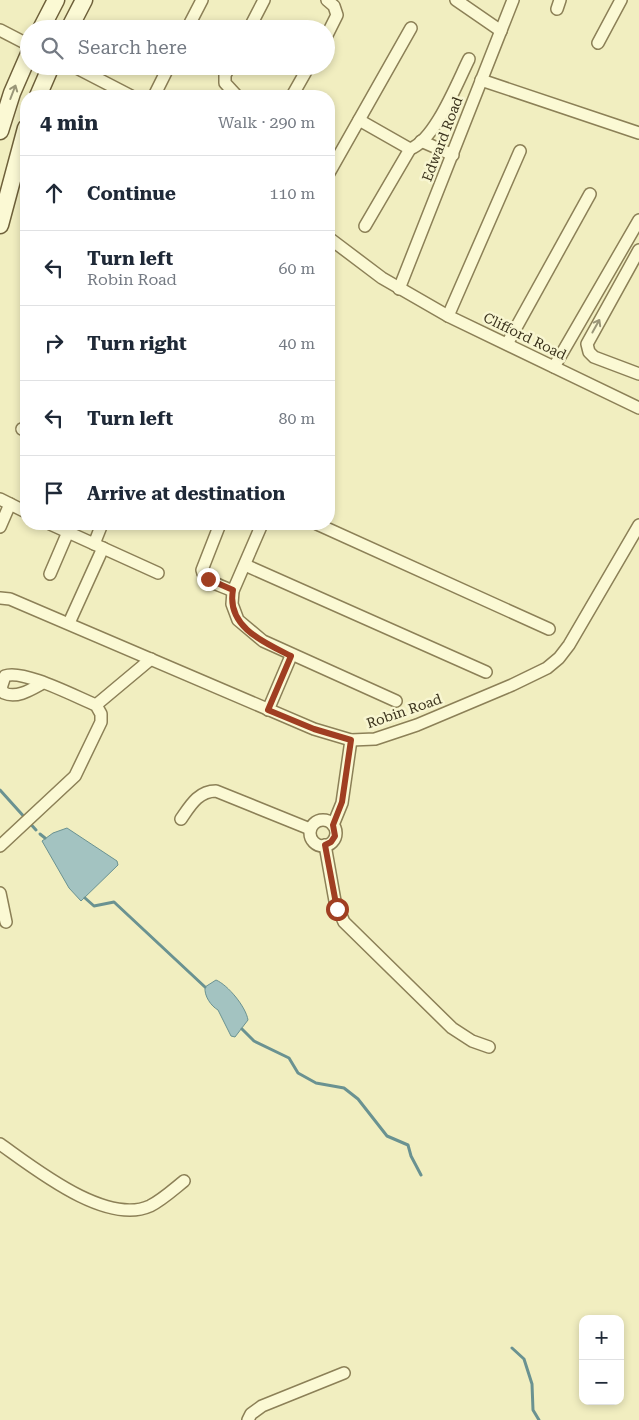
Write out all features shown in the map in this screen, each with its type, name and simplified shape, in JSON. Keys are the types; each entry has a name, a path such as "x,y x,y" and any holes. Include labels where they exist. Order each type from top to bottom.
{"street":[{"path":"46,20 56,0"},
{"path":"74,20 84,0"},
{"path":"192,20 202,0"},
{"path":"254,20 264,0"},
{"path":"327,0 334,6 336,15 334,20"},
{"name":"Edward Road","path":"399,289 513,0"},
{"path":"598,43 621,0"},
{"path":"458,1 501,31"},
{"path":"335,162 411,28"},
{"path":"0,30 20,40"},
{"path":"366,226 410,149 422,142 441,114 469,59"},
{"path":"0,130 21,75"},
{"path":"41,90 47,75"},
{"path":"90,75 119,90"},
{"path":"157,90 164,75"},
{"path":"226,75 225,83 231,90"},
{"path":"295,90 304,75"},
{"path":"481,80 639,133"},
{"path":"359,120 410,149"},
{"path":"422,142 453,155"},
{"path":"0,225 20,150"},
{"path":"448,316 520,151"},
{"path":"507,344 590,194"},
{"path":"554,367 639,220"},
{"name":"Clifford Road","path":"335,242 399,289 448,316 639,408"},
{"path":"639,250 589,340 587,348 594,357 639,374"},
{"path":"0,528 5,502 20,509"},
{"name":"Robin Road","path":"0,598 10,599 314,729 351,740 375,739 417,725 512,685 553,664 569,645 639,525"},
{"path":"64,530 158,573"},
{"path":"69,624 98,546 101,530"},
{"path":"218,530 202,570 203,574 208,579 233,590"},
{"path":"260,530 233,590 232,604 238,620 263,642 396,701"},
{"path":"330,530 549,629"},
{"path":"50,574 68,532"},
{"path":"245,565 486,672"},
{"path":"268,710 291,656"},
{"path":"96,705 151,659"},
{"path":"0,846 34,812 72,779 80,768 101,722 100,712 96,705 43,683"},
{"path":"310,829 313,841 325,845 331,842 335,836 333,825 342,802 351,740"},
{"path":"181,819 199,796 206,792 216,791 310,829"},
{"path":"310,829 316,821 320,820 325,820 333,825"},
{"path":"325,845 335,901 344,922 452,1028 467,1038 489,1047"},
{"path":"0,893 6,922"},
{"path":"0,1144 63,1188 84,1198 115,1208 150,1206 184,1181"},
{"path":"248,1420 251,1414 262,1406 344,1373"}],"water":[{"path":"67,828 117,861 118,865 81,901 69,888 42,841 53,833"},
{"path":"216,980 231,991 247,1015 248,1020 235,1037 231,1036 218,1010 213,1006 206,994 205,987"}],"waterway":[{"path":"0,790 36,830"},
{"path":"40,834 45,838"},
{"path":"85,898 94,906 114,902 205,987"},
{"path":"242,1029 254,1041 289,1058 298,1073 316,1083 344,1088 358,1099 387,1136 408,1145 411,1156 421,1175"},
{"path":"512,1348 524,1359 532,1384 533,1410 539,1420"}],"route":[{"path":"208,579 233,590 232,604 235,614 238,620 250,632 263,642 291,656 268,710 314,729 351,740 342,802 333,825 335,836 331,842 325,845 337,909"}]}
